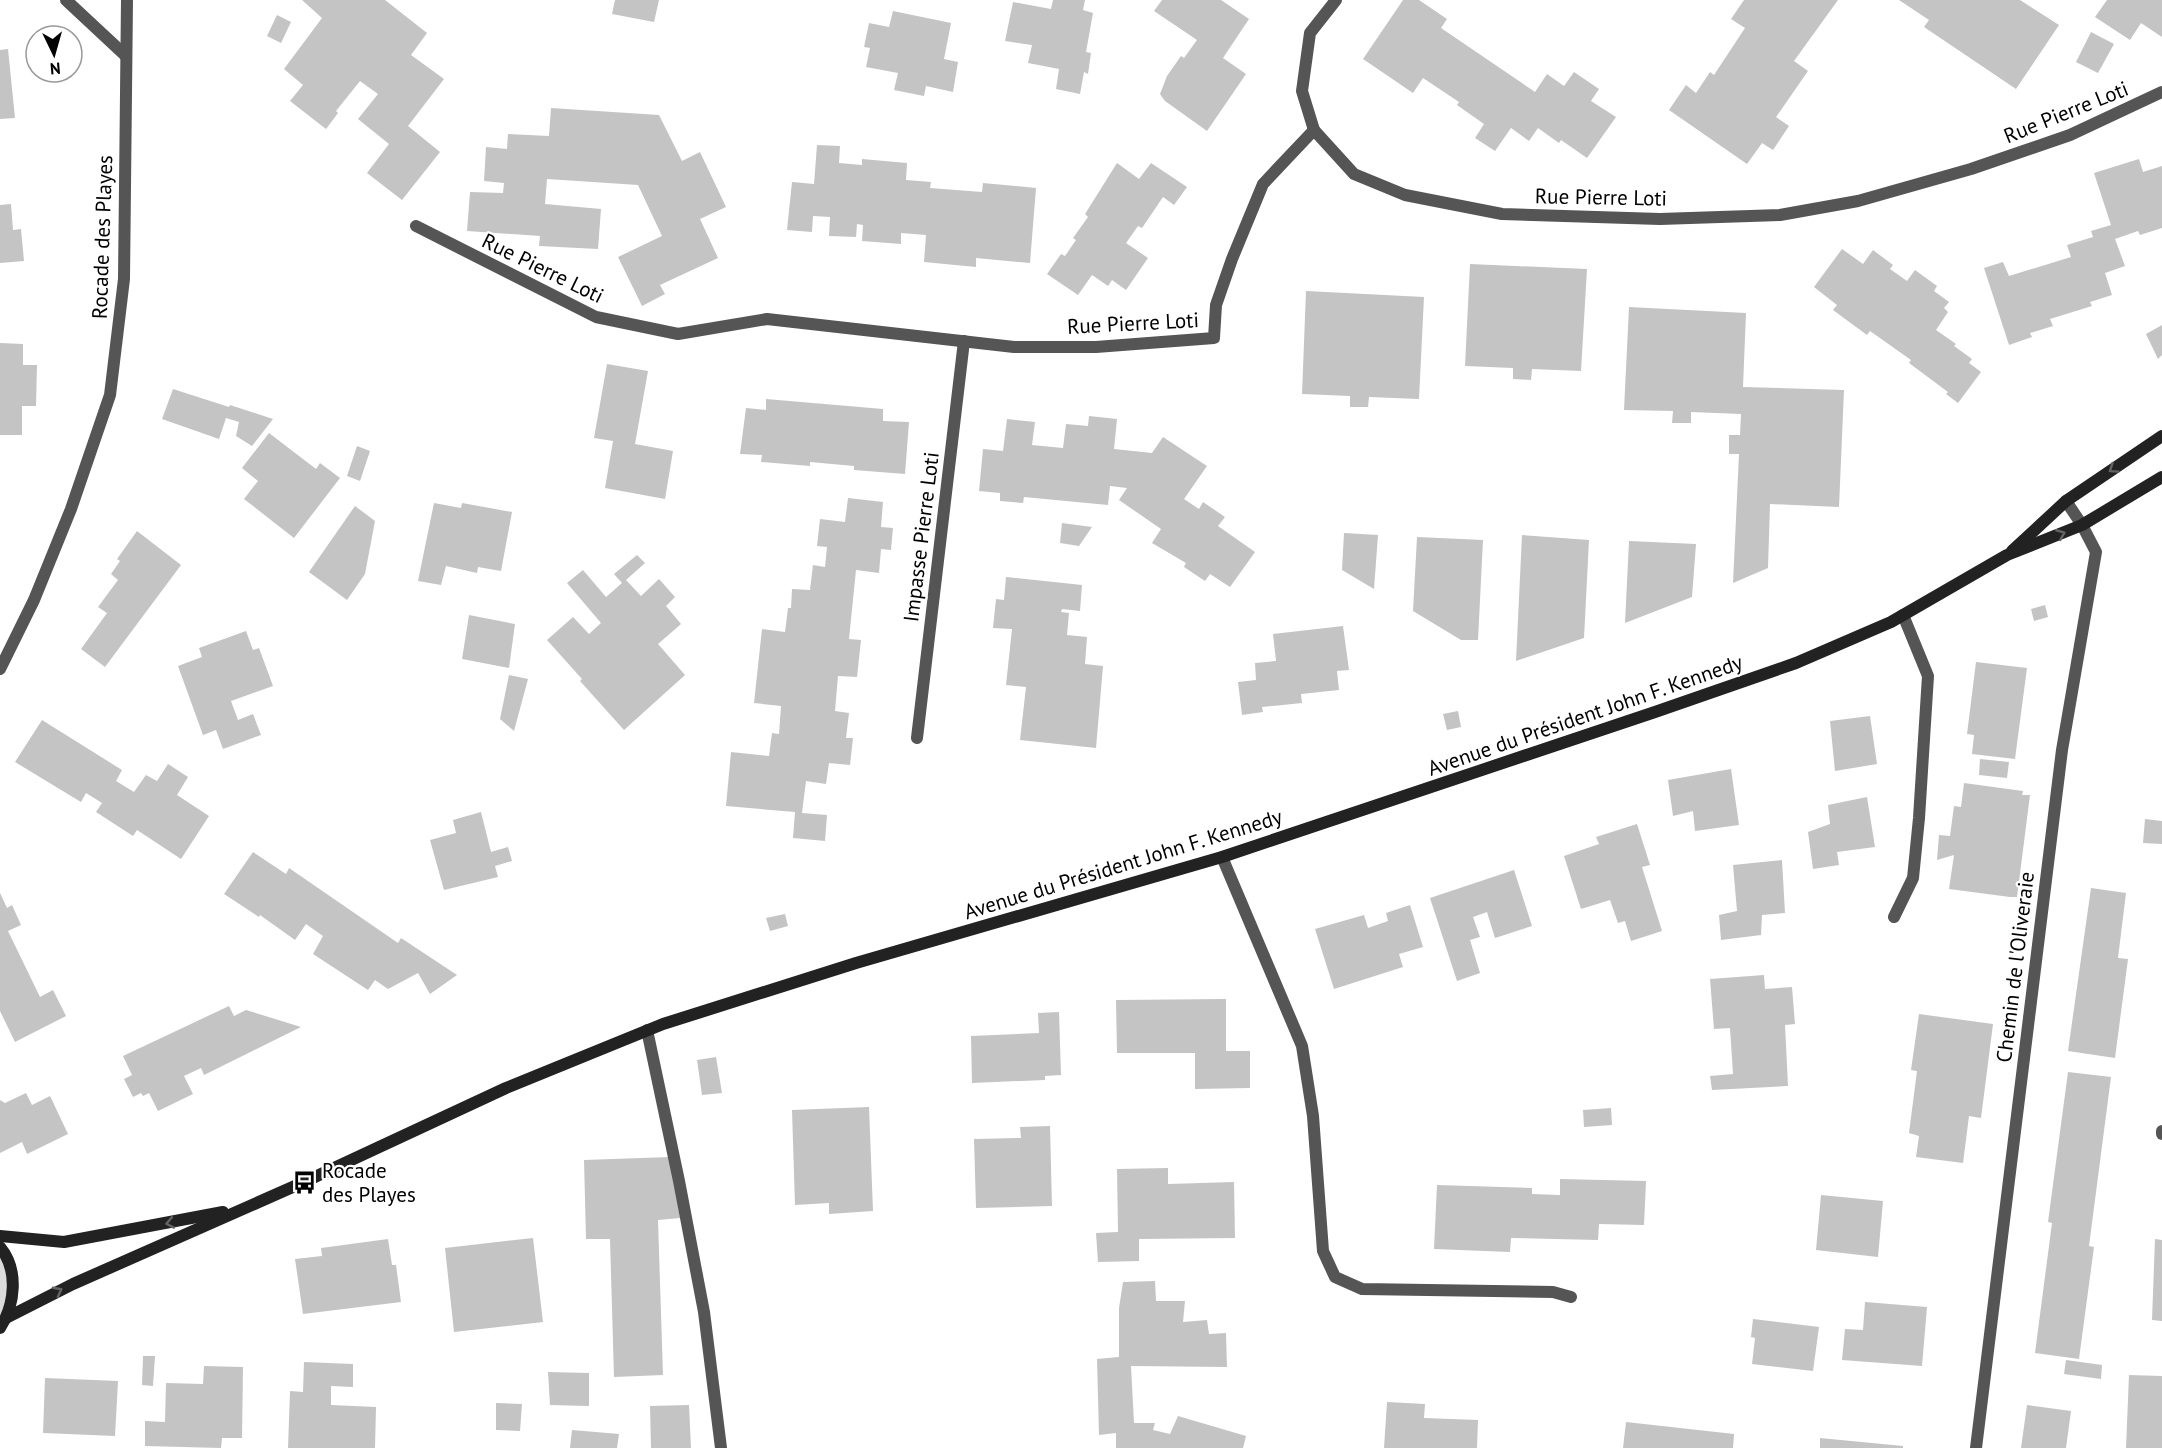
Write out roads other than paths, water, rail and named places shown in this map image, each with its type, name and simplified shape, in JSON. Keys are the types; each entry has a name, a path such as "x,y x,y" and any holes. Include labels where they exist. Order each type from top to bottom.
{"main road":[{"name":"Avenue du Président John F. Kennedy","path":"2007,555 2066,501 2162,436"},
{"name":"Avenue du Président John F. Kennedy","path":"3,1323 73,1284 248,1207 506,1088 647,1030 856,963 1222,857 1796,663 1891,622 2007,555 2082,525 2162,477"},
{"name":"Avenue du Président John F. Kennedy","path":"0,1236 64,1242 248,1207"},
{"path":"0,1247 12,1272 13,1290 3,1323"}],"street":[{"path":"66,0 126,56"},
{"name":"Rocade des Playes","path":"0,669 34,600 63,529 110,395 124,279 127,0"},
{"path":"1314,130 1302,91 1310,33 1336,0"},
{"name":"Rue Pierre Loti","path":"416,226 596,317 678,334 767,319 1014,347 1096,347 1214,338 1216,305 1263,184 1314,130 1354,174 1405,195 1502,214 1660,219 1780,215 1858,201 1971,170 2070,135 2162,92"},
{"name":"Impasse Pierre Loti","path":"917,738 964,341"},
{"name":"Chemin de l'Oliveraie","path":"1976,1448 2062,750 2096,552 2066,501"},
{"path":"1894,917 1913,878 1928,676 1903,615"},
{"path":"1222,857 1302,1046 1313,1116 1323,1251 1335,1277 1362,1289 1553,1292 1571,1297"},
{"path":"647,1030 680,1181 704,1312 721,1448"}],"place":[{"name":"Rocade des Playes","path":"304,1182"}]}
